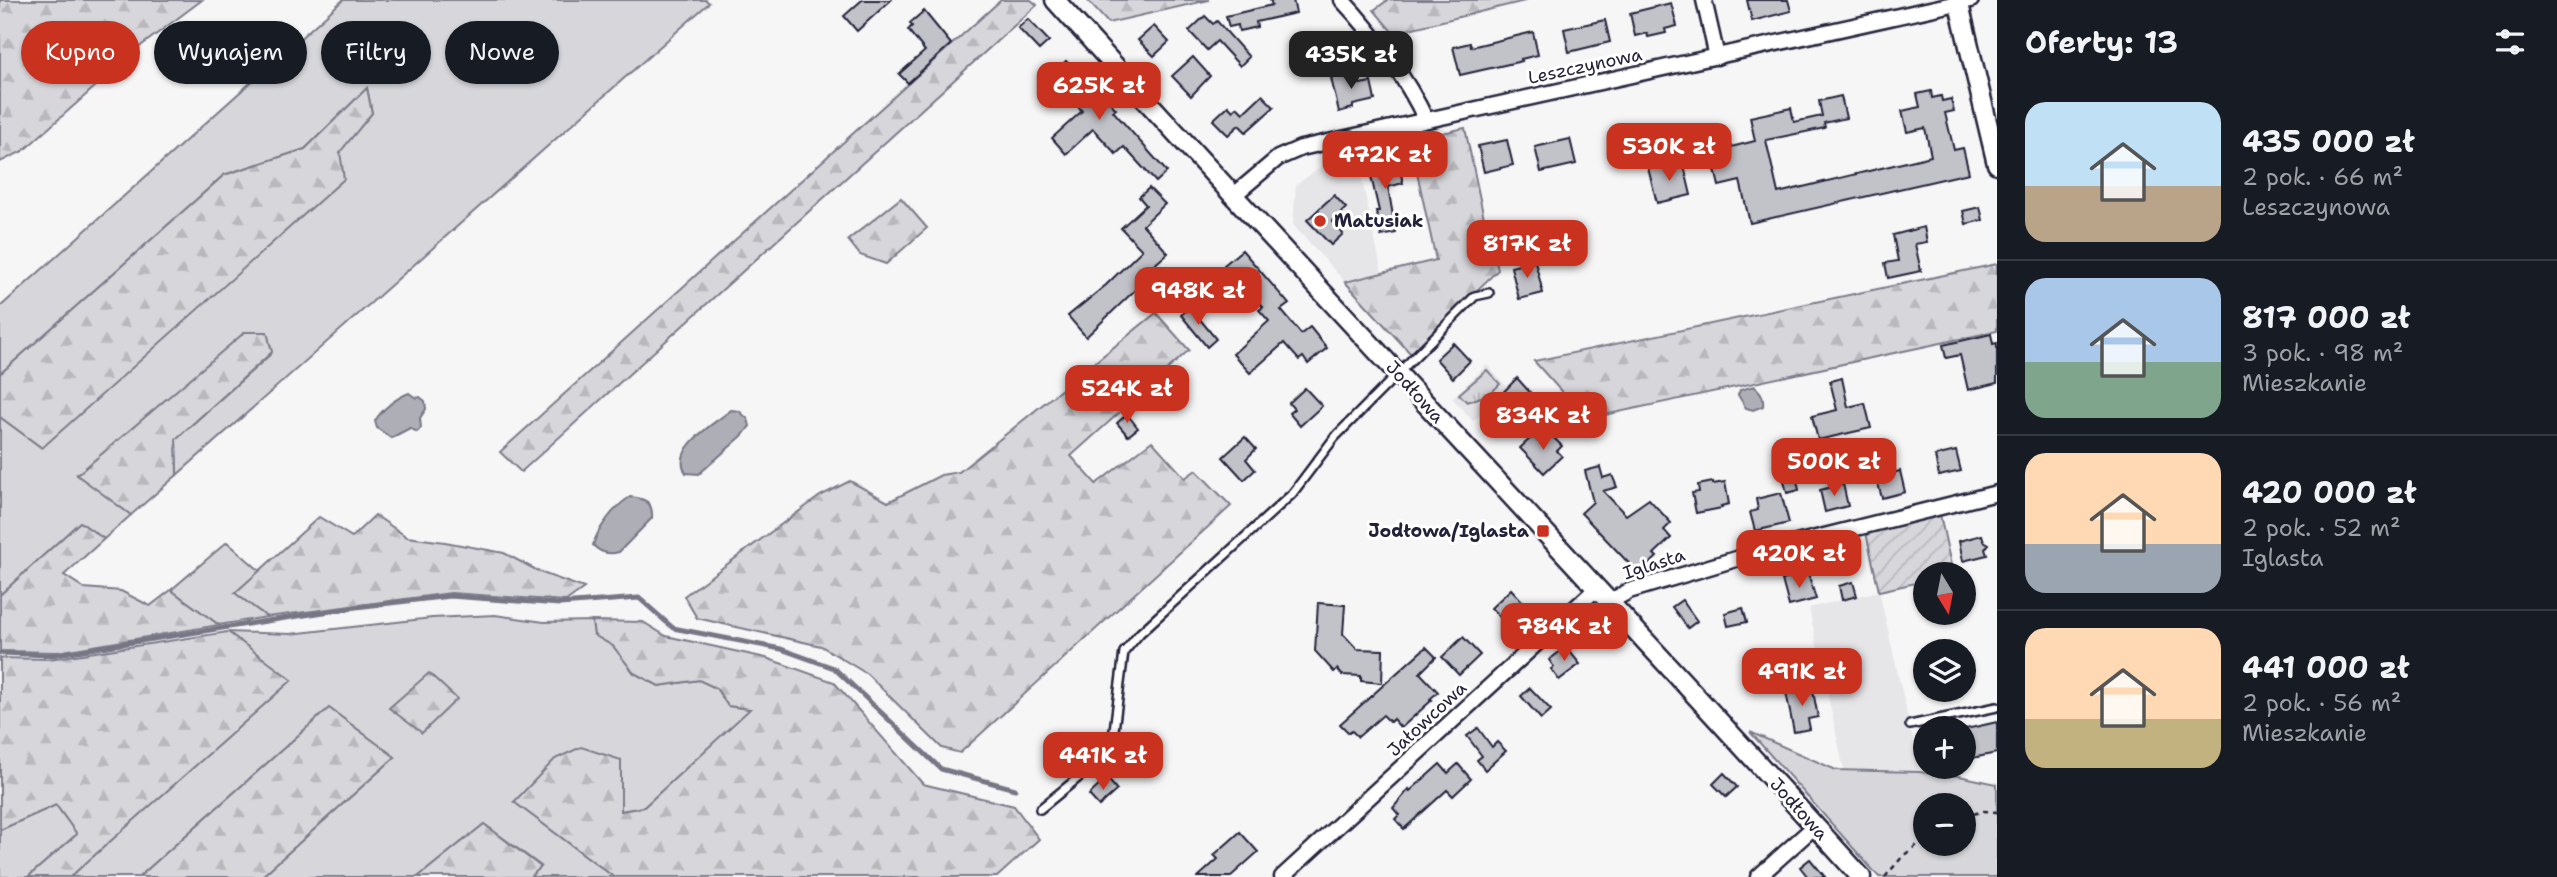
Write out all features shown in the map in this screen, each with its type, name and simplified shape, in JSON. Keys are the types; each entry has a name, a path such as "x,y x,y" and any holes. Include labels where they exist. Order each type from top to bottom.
{"street":[{"name":"Jodłowa","path":"1055,0 1860,877"},
{"path":"1342,0 1359,18 1416,99 1426,120"},
{"path":"1704,0 1717,57"},
{"name":"Leszczynowa","path":"1233,196 1278,158 1301,148 1963,1"},
{"path":"1963,1 1997,164"},
{"name":"Iglasta","path":"1603,595 1629,591 1756,553 1997,493"},
{"name":"Jałowcowa","path":"1282,877 1603,595"},
{"path":"1758,877 1815,826"}],"lane":[{"path":"1040,809 1106,755 1113,738 1124,652 1140,633 1292,495 1335,437 1475,296 1489,293"},
{"path":"1910,725 1997,707"}],"path":[{"path":"1976,813 1997,812"},
{"path":"1885,877 1913,848"}],"shaded area":[{"path":"1356,153 1382,273 1345,282 1293,225 1296,185 1333,158"},
{"path":"1487,365 1509,389 1521,408 1501,427 1485,411 1473,421 1452,398"},
{"path":"1754,386 1762,394 1763,406 1753,410 1746,408 1738,395 1740,390"},
{"path":"409,393 425,401 426,409 420,418 421,428 417,432 410,428 391,438 377,428 375,421 389,405"},
{"path":"731,410 739,411 748,419 750,426 699,474 686,473 684,455 689,446 705,429"},
{"path":"630,497 647,502 652,518 619,552 601,552 593,545 599,532 613,512"},
{"path":"1879,591 1913,741 1913,772 1844,770 1809,608"}],"green space":[{"path":"0,0 202,0 174,21 154,21 154,36 140,47 140,21 21,21 21,84 98,84 23,151 0,162"},
{"path":"343,0 706,0 709,3 177,475 176,439 272,353 77,474 131,515 104,539 80,522 0,595 0,417 42,448 339,152 372,113 367,88 305,149 224,175 0,374 0,307 249,84 307,84 307,32"},
{"path":"1001,0 1031,0 1037,5 521,472 500,452"},
{"path":"1087,0 1209,0 1108,23"},
{"path":"1388,0 1525,1 1393,33 1374,10"},
{"path":"367,88 372,113 340,152 344,179 42,448 0,417 0,374 224,175 305,149"},
{"path":"1465,128 1490,247 1493,247 1498,270 1411,354 1345,282 1436,260 1410,140"},
{"path":"901,198 927,228 886,264 860,255 848,240"},
{"path":"1997,264 1997,331 1586,419 1534,361"},
{"path":"1156,313 1189,350 1071,456 1096,484 1152,441 1185,478 1196,470 1231,506 960,753 942,748 867,674 821,646 697,618 684,596 820,496 850,481 888,502 941,475 959,472"},
{"path":"245,332 267,332 272,352 176,439 177,475 131,515 77,475"},
{"path":"1487,370 1500,384 1490,394 1467,402 1459,394"},
{"path":"375,515 407,537 504,553 542,573 584,588 566,601 451,593 267,617 235,593 319,517 352,537"},
{"path":"1940,515 1950,562 1913,562 1913,584 1879,591 1866,533"},
{"path":"80,522 104,539 64,575 84,588 121,591 150,606 171,590 219,625 57,652 0,651 0,595"},
{"path":"227,542 260,571 235,593 267,617 219,625 171,590"},
{"path":"495,615 544,622 592,621 594,635 613,646 634,673 659,686 699,680 716,688 728,706 751,709 644,807 621,811 621,760 514,802 614,877 530,877 541,866 484,824 418,877 261,877 395,757 329,708 139,877 70,877 291,680 228,632 290,634 432,618"},
{"path":"592,621 643,622 666,636 766,658 834,682 923,784 1014,806 1039,839 997,877 614,877 514,802 555,759 581,747 621,760 621,811 644,807 750,709 728,706 716,688 699,680 659,686 634,673 613,646 594,635"},
{"path":"228,632 292,680 70,877 28,877 77,834 56,805 0,830 0,658 49,659"},
{"path":"429,673 457,699 422,733 389,708"},
{"path":"329,708 395,757 261,877 139,877"},
{"path":"1750,732 1836,770 1913,772 1913,779 1973,779 1997,784 1997,877 1879,877"},
{"path":"56,805 77,834 28,877 0,877 0,830"},
{"path":"484,824 541,867 530,877 418,877"}],"building":[{"path":"862,0 891,0 857,31 844,16"},
{"path":"1270,0 1293,0 1296,13 1256,22 1257,27 1239,31 1238,25 1229,27 1226,16 1272,5"},
{"path":"1747,0 1788,0 1791,11 1752,21"},
{"path":"1671,3 1677,26 1665,29 1666,33 1648,37 1647,33 1635,36 1630,13"},
{"path":"924,11 951,44 908,83 899,74 925,51 908,30 912,26 910,23"},
{"path":"1205,16 1213,24 1217,21 1249,57 1240,66 1217,41 1207,50 1189,31"},
{"path":"1028,19 1049,41 1039,50 1018,28"},
{"path":"1605,20 1610,42 1569,52 1564,29"},
{"path":"1154,26 1169,42 1154,56 1138,40"},
{"path":"1533,32 1538,55 1460,75 1453,47 1470,43 1471,47"},
{"path":"1193,57 1210,76 1191,96 1172,76"},
{"path":"1066,61 1097,94 1100,91 1116,109 1113,111 1167,172 1156,182 1124,147 1116,154 1093,129 1066,154 1052,138 1082,111 1050,76"},
{"path":"1357,72 1360,84 1371,82 1375,100 1353,105 1353,108 1339,112 1331,78"},
{"path":"1931,91 1932,98 1941,96 1942,101 1951,99 1954,111 1945,113 1954,150 1963,148 1969,173 1750,223 1740,181 1719,186 1713,161 1725,158 1723,149 1755,141 1750,117 1791,108 1794,122 1822,116 1819,101 1841,96 1846,118 1824,123 1825,128 1766,140 1778,193 1931,156 1925,128 1907,132 1902,111 1920,107 1917,94"},
{"path":"1262,95 1274,107 1246,132 1239,125 1228,135 1213,120 1228,106 1233,111 1237,107 1243,113"},
{"path":"1570,139 1576,164 1541,172 1535,147"},
{"path":"1507,140 1513,165 1484,172 1478,146"},
{"path":"1397,157 1403,183 1388,187 1396,233 1381,236 1376,211 1379,211 1368,163"},
{"path":"1669,163 1671,169 1684,166 1691,195 1657,203 1648,168"},
{"path":"1149,188 1165,204 1143,225 1168,253 1151,268 1154,272 1086,337 1068,316 1106,285 1142,250 1121,228 1146,205 1139,197"},
{"name":"Matusiak","path":"1334,195 1346,208 1332,221 1343,234 1331,245 1307,220"},
{"path":"1980,207 1983,220 1966,224 1963,211"},
{"path":"1924,227 1927,242 1915,244 1921,271 1888,278 1885,263 1898,261 1893,235"},
{"path":"1242,250 1289,304 1281,310 1301,334 1310,327 1327,348 1308,364 1303,357 1299,360 1284,343 1250,373 1233,354 1269,321 1259,310 1263,307 1224,265"},
{"path":"1535,261 1543,293 1519,299 1511,267"},
{"path":"1190,307 1216,339 1207,347 1181,315"},
{"path":"1991,334 1993,344 1997,343 1997,383 1968,390 1960,355 1946,358 1943,345"},
{"path":"1453,343 1470,361 1453,378 1436,359"},
{"path":"1517,378 1535,398 1501,427 1485,411"},
{"path":"1842,378 1848,407 1865,403 1871,428 1818,440 1812,416 1837,410 1830,381"},
{"path":"1305,388 1322,406 1300,426 1289,413 1294,409 1289,403"},
{"path":"1127,414 1138,428 1128,436 1117,423"},
{"path":"1550,434 1562,446 1557,451 1562,456 1544,473 1520,448 1533,436 1540,443"},
{"path":"1245,437 1256,449 1246,459 1255,470 1244,480 1223,457"},
{"path":"1956,451 1961,471 1939,476 1935,456"},
{"path":"1794,466 1799,490 1787,493 1781,469"},
{"path":"1600,467 1603,478 1612,475 1617,487 1603,491 1626,515 1649,499 1671,523 1664,530 1671,538 1654,554 1657,557 1639,574 1581,513 1593,502 1585,471"},
{"path":"1900,471 1905,492 1882,498 1876,477"},
{"path":"1725,482 1729,504 1696,513 1692,493 1699,492 1698,485"},
{"path":"1843,484 1848,506 1825,512 1820,490"},
{"path":"1781,493 1789,523 1755,531 1750,512 1758,510 1756,499"},
{"path":"1982,535 1984,541 1989,544 1985,549 1987,555 1963,561 1959,541"},
{"path":"1808,573 1816,599 1789,606 1782,580"},
{"path":"1853,582 1857,596 1842,600 1839,586"},
{"path":"1511,589 1538,618 1518,636 1491,608"},
{"path":"1682,600 1697,621 1688,628 1672,607"},
{"path":"1318,603 1345,605 1343,634 1357,649 1383,650 1382,683 1361,681 1361,676 1342,675 1337,669 1334,672 1315,651"},
{"path":"1743,608 1747,622 1728,626 1725,613"},
{"path":"1463,637 1480,655 1459,675 1442,657"},
{"path":"1426,647 1436,657 1420,673 1438,692 1401,728 1393,719 1390,722 1383,715 1358,737 1340,724"},
{"path":"1566,647 1580,664 1559,680 1551,669 1554,667 1549,660"},
{"path":"1812,686 1818,717 1808,719 1810,729 1794,732 1786,692"},
{"path":"1530,688 1551,710 1541,719 1521,696"},
{"path":"1997,722 1997,753 1976,757 1976,727"},
{"path":"1478,728 1492,747 1497,742 1506,751 1485,770 1477,760 1482,756 1467,736"},
{"path":"1440,764 1448,773 1458,764 1471,779 1453,796 1447,790 1404,829 1395,819 1399,815 1393,808 1409,789 1410,791"},
{"path":"1724,773 1737,787 1726,797 1713,784"},
{"path":"1107,778 1117,790 1099,806 1089,795"},
{"path":"1240,832 1258,852 1230,877 1198,877 1218,859 1214,855"},
{"path":"1810,859 1825,877 1808,877 1800,867"}],"waterway":[{"path":"0,653 51,655 356,607 450,596 560,604 639,598 673,628 781,649 834,668 941,769 1015,789"}],"place":[{"name":"Matusiak","path":"1320,221"},
{"name":"Jodłowa/Iglasta","path":"1543,531"}]}
